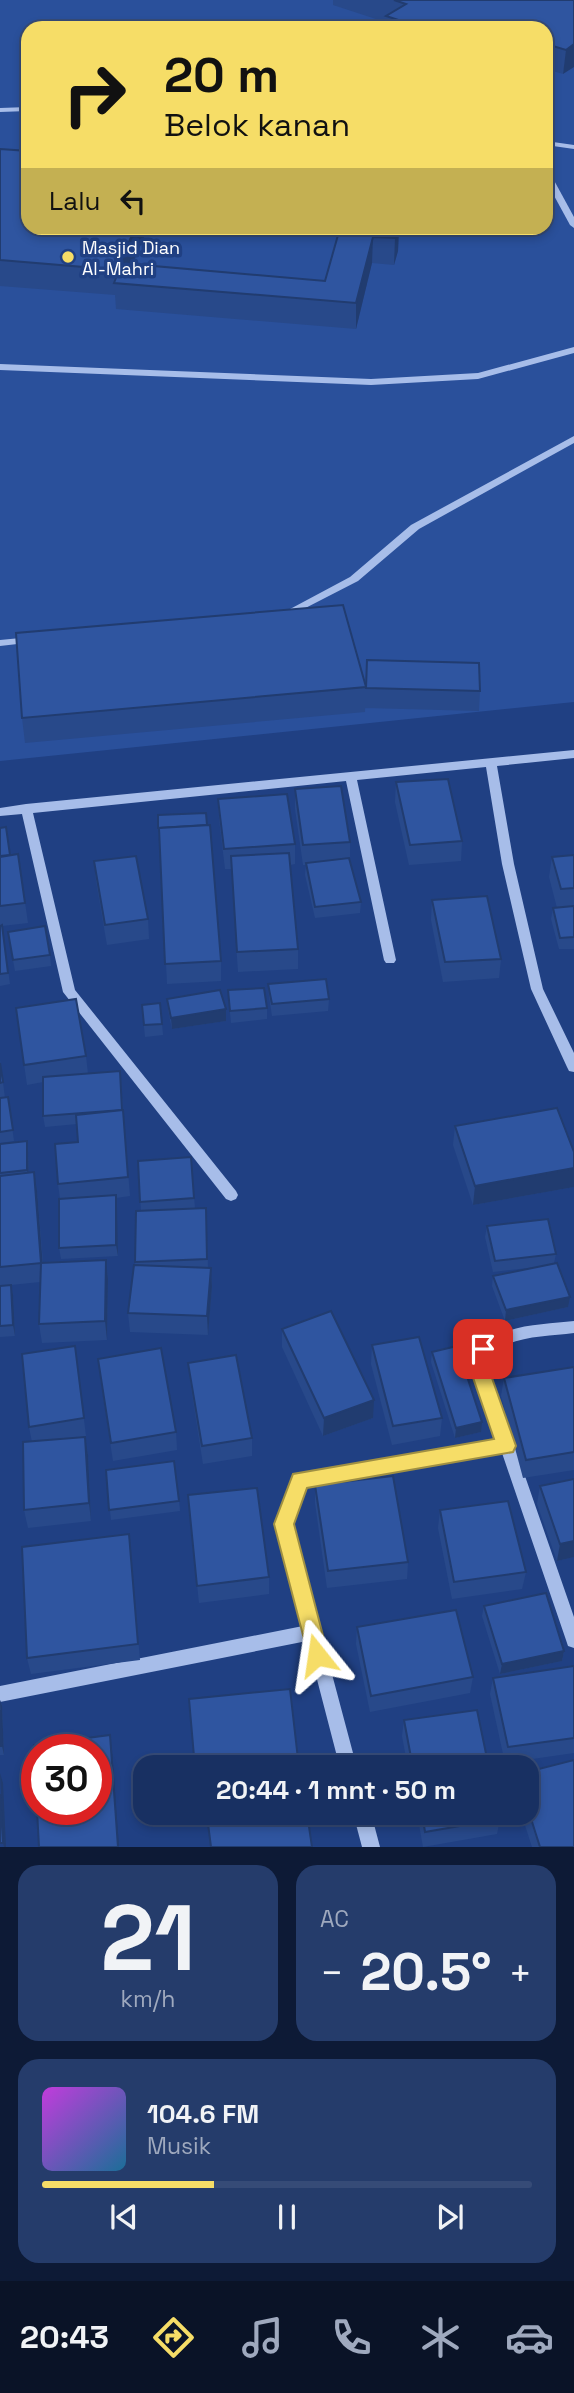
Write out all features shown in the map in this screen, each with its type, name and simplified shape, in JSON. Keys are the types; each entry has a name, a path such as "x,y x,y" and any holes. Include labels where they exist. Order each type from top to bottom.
{"street":[{"path":"0,110 21,109"},
{"path":"553,144 574,147"},
{"path":"553,183 570,207 574,225"},
{"path":"0,368 371,382 478,376 574,350"},
{"path":"276,619 354,579 415,527 574,439"},
{"path":"0,643 41,639"},
{"path":"0,812 574,754"},
{"path":"491,763 508,864 537,989 574,1066"},
{"path":"351,778 390,960"},
{"path":"26,808 69,992 231,1195"},
{"path":"574,1327 508,1337 483,1349 477,1360 574,1640"},
{"path":"345,1755 284,1524 300,1480 506,1446"},
{"path":"0,1694 311,1632"},
{"path":"365,1825 371,1847"}],"shaded area":[{"path":"0,0 574,0 574,702 0,761"}],"building":[{"path":"394,0 574,0 574,44 566,50 553,46 553,21 401,21 386,16 406,4"},
{"path":"0,149 21,150 21,235 132,235 120,263 325,281 338,235 396,235 395,238 373,237 356,303 114,283 119,270 0,260"},
{"path":"343,605 366,687 22,718 16,633"},
{"path":"367,660 479,663 480,691 366,688"},
{"path":"448,779 462,841 410,845 396,782"},
{"path":"341,786 350,842 303,845 295,789"},
{"path":"287,794 295,844 224,849 218,799"},
{"path":"206,813 207,825 158,828 158,815"},
{"path":"210,825 221,961 165,964 159,828"},
{"path":"6,827 10,855 0,856 0,828"},
{"path":"289,853 298,949 237,952 231,856"},
{"path":"18,854 25,903 0,906 0,857"},
{"path":"574,855 574,888 561,889 552,857"},
{"path":"136,856 148,919 105,925 94,861"},
{"path":"349,858 361,902 315,907 306,863"},
{"path":"487,896 501,959 445,962 432,900"},
{"path":"574,906 574,937 560,938 553,908"},
{"path":"2,925 8,973 0,974 0,926"},
{"path":"45,926 50,955 13,960 8,932"},
{"path":"326,979 329,999 272,1004 268,984"},
{"path":"264,988 267,1008 230,1011 228,990"},
{"path":"220,990 226,1009 171,1018 167,999"},
{"path":"76,999 86,1056 24,1065 16,1008"},
{"path":"160,1003 162,1024 144,1025 142,1005"},
{"path":"120,1071 122,1110 43,1116 43,1077"},
{"path":"8,1097 13,1130 0,1132 0,1098"},
{"path":"557,1108 574,1152 574,1168 475,1186 455,1126"},
{"path":"123,1110 128,1177 58,1184 55,1144 78,1142 76,1115"},
{"path":"27,1141 27,1170 0,1173 0,1144"},
{"path":"191,1157 194,1198 140,1202 138,1161"},
{"path":"34,1172 41,1263 0,1267 0,1176"},
{"path":"116,1195 116,1245 59,1248 59,1199"},
{"path":"206,1208 207,1259 135,1262 136,1211"},
{"path":"548,1219 556,1254 495,1261 487,1226"},
{"path":"106,1260 105,1321 39,1324 41,1263"},
{"path":"557,1263 570,1297 506,1310 493,1276"},
{"path":"134,1265 211,1268 207,1316 128,1313"},
{"path":"11,1285 13,1325 0,1326 0,1286"},
{"path":"331,1311 374,1400 324,1418 282,1329"},
{"path":"419,1337 442,1418 393,1426 372,1345"},
{"path":"75,1346 84,1418 29,1427 22,1354"},
{"path":"457,1346 482,1422 456,1428 432,1352"},
{"path":"161,1348 176,1432 111,1443 98,1359"},
{"path":"236,1355 252,1438 202,1446 188,1363"},
{"path":"574,1367 574,1452 526,1460 504,1378"},
{"path":"85,1437 89,1503 24,1510 23,1442"},
{"path":"174,1461 179,1501 109,1510 106,1470"},
{"path":"393,1476 408,1562 328,1571 315,1485"},
{"path":"574,1479 574,1541 560,1544 540,1486"},
{"path":"257,1488 269,1577 197,1586 188,1495"},
{"path":"508,1501 526,1572 454,1582 440,1510"},
{"path":"129,1534 138,1644 27,1658 22,1547"},
{"path":"546,1593 564,1651 502,1664 484,1606"},
{"path":"456,1610 473,1677 371,1696 357,1627"},
{"path":"574,1666 574,1738 508,1747 493,1678"},
{"path":"290,1689 298,1755 194,1755 189,1699"},
{"path":"0,1710 2,1746 0,1746"},
{"path":"477,1710 486,1755 411,1755 404,1720"},
{"path":"574,1760 574,1847 540,1847 533,1825 539,1825 539,1769"},
{"path":"112,1763 118,1847 39,1847 38,1825 112,1825"},
{"path":"0,1794 3,1843 0,1843"},
{"path":"208,1825 309,1825 312,1847 211,1847"},
{"path":"424,1825 465,1825 425,1832"}],"place":[{"name":"Masjid Dian Al-Mahri","path":"68,257"}],"route":[{"path":"317,1655 284,1524 300,1480 506,1446 477,1360 483,1349"}]}
